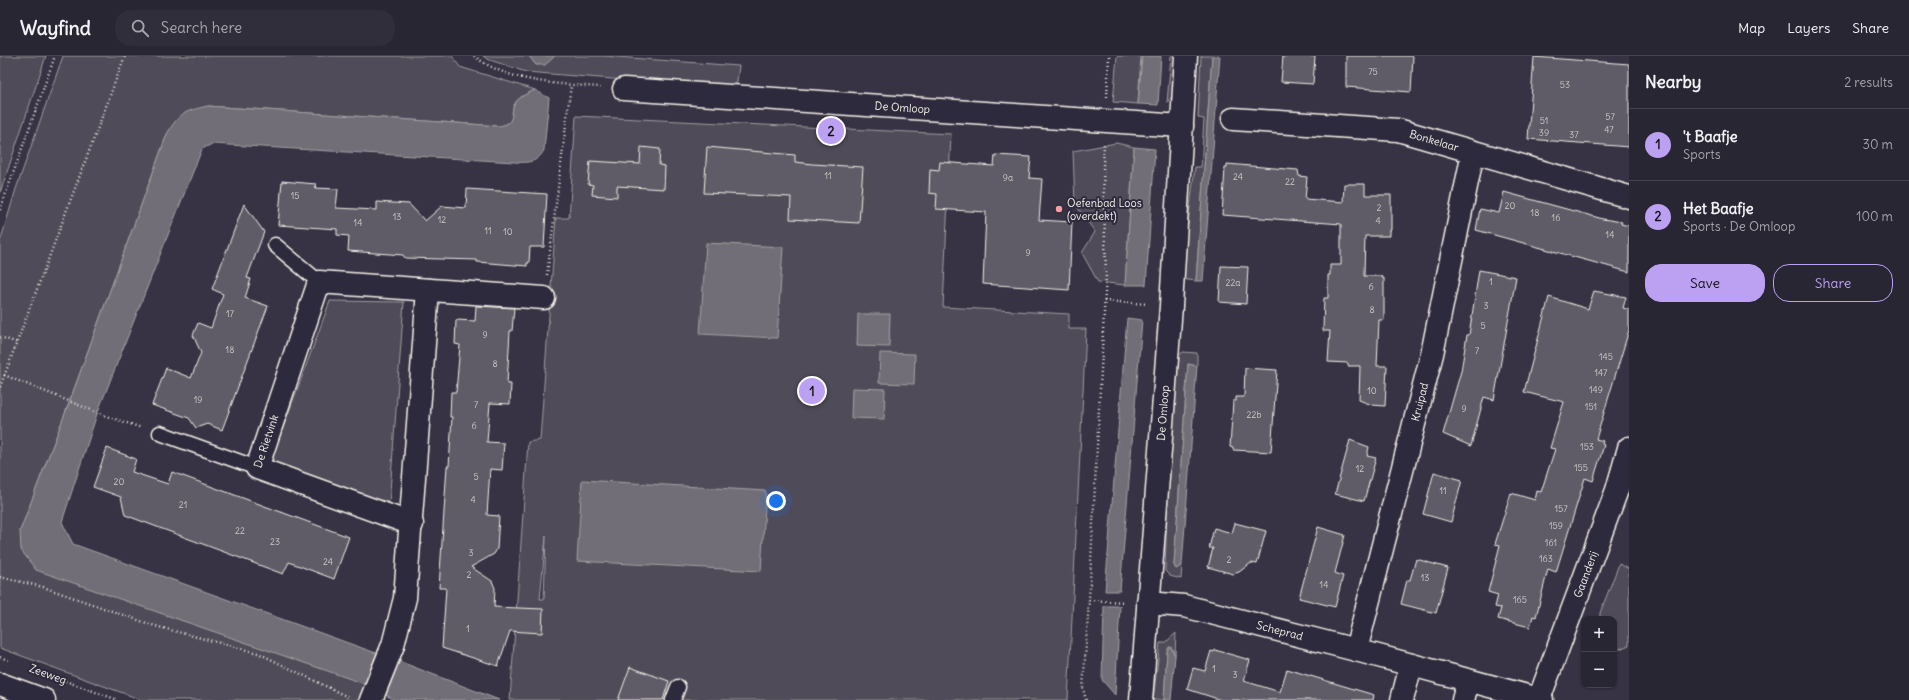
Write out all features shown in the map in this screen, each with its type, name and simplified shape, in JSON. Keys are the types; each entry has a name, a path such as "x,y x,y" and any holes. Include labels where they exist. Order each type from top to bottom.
{"street":[{"name":"De Omloop","path":"1141,700 1171,306 1186,56"},
{"name":"De Omloop","path":"624,89 1182,126"},
{"name":"Bonkelaar","path":"1233,119 1398,130 1629,197"},
{"name":"Kruipad","path":"1356,650 1432,354 1473,152"},
{"path":"319,282 544,298"},
{"name":"De Rietvink","path":"319,282 257,468 412,524"},
{"path":"372,695 393,645 405,598 412,524 428,290"},
{"name":"Gaanderij","path":"1411,665 1466,690 1540,700 1617,490 1629,448"},
{"name":"Scheprad","path":"1148,603 1184,606 1411,665"},
{"path":"1402,700 1411,665"},
{"path":"0,684 44,700"}],"lane":[{"path":"275,245 319,282"},
{"path":"160,433 257,468"}],"path":[{"path":"0,210 55,56"},
{"path":"0,387 18,343 125,56"},
{"path":"474,56 485,64 505,73 528,79 624,89"},
{"path":"1086,700 1083,688 1090,600 1106,274 1103,167 1110,56"},
{"path":"544,298 571,84"},
{"path":"1104,301 1171,306"},
{"path":"0,337 18,343"},
{"path":"4,375 106,416 160,433"},
{"path":"0,577 43,587 154,626 258,653 349,697 351,700"},
{"path":"1090,600 1148,603"},
{"name":"Zeeweg","path":"0,657 15,662"},
{"name":"Zeeweg","path":"51,676 118,700"}],"shaded area":[{"path":"0,56 46,56 0,193"},
{"path":"63,56 452,56 460,67 535,90 520,98 516,102 509,123 499,126 208,106 167,134 69,403 20,531 365,684 359,700 142,700 0,648 0,242 16,189"},
{"path":"483,56 529,56 536,65 553,58 554,56 603,56 739,66 736,89 526,72 487,59"},
{"path":"529,56 554,56 545,65 536,65"},
{"path":"1117,56 1141,56 1138,104 1113,102"},
{"path":"1142,56 1161,56 1158,105 1138,104"},
{"path":"1171,56 1178,56 1176,91 1167,103"},
{"path":"1201,56 1212,56 1196,281 1181,279 1195,167 1201,167 1204,119 1198,118"},
{"path":"1212,56 1220,56 1203,281 1196,281"},
{"path":"535,90 549,98 544,150 539,158 528,162 212,144 202,149 97,414 62,522 73,544 401,662 499,700 395,700 365,684 36,570 21,550 20,531 69,403 167,134 179,117 188,112 208,106 499,126 509,123 514,106 520,98"},
{"path":"576,116 951,134 943,307 1069,314 1069,329 1086,329 1068,700 510,700 528,442 540,440 556,218 569,218","holes":["546,536 544,599 540,599"]},
{"path":"1116,143 1134,147 1125,285 1098,282 1082,253 1095,232 1075,204 1073,151"},
{"path":"1134,147 1155,149 1146,285 1125,285"},
{"path":"706,243 783,247 777,338 700,334"},
{"path":"330,301 404,302 389,505 270,463"},
{"path":"858,314 890,314 889,347 857,346"},
{"path":"1127,318 1142,320 1120,591 1105,591"},
{"path":"1183,352 1197,353 1197,366 1188,364 1174,565 1176,569 1182,565 1181,579 1170,576 1165,571 1168,478 1175,358"},
{"path":"880,353 915,354 914,384 879,383"},
{"path":"1188,364 1197,366 1182,565 1176,569 1174,565"},
{"path":"852,388 885,389 884,419 851,418"},
{"path":"582,480 766,491 761,571 577,561"},
{"path":"1619,564 1629,569 1629,645 1620,649 1617,648 1617,616 1600,616"},
{"path":"1104,606 1120,606 1115,695 1102,680"},
{"path":"1176,633 1175,656 1173,649 1167,651 1164,700 1153,700 1160,643 1165,643"},
{"path":"1169,647 1171,647 1175,656 1171,700 1164,700 1167,651"}],"building":[{"path":"1283,56 1315,56 1313,84 1281,82"},
{"path":"1346,56 1413,56 1411,92 1346,87"},
{"path":"1534,57 1629,64 1629,147 1528,139"},
{"path":"641,147 660,149 659,165 665,166 664,189 617,186 617,197 592,195 593,185 588,184 590,161 640,164"},
{"path":"707,147 795,155 795,162 863,167 859,223 790,219 791,197 704,193"},
{"path":"995,155 1031,157 1029,178 1042,179 1039,220 1072,222 1069,290 983,284 986,212 936,209 937,194 929,193 930,169 939,170 940,162 994,166"},
{"path":"1227,164 1298,170 1299,176 1307,177 1305,199 1343,202 1344,184 1365,184 1365,195 1391,195 1391,230 1389,230 1389,236 1365,236 1364,276 1382,276 1382,278 1384,278 1384,320 1379,320 1377,366 1387,366 1385,406 1372,405 1359,400 1360,366 1348,366 1348,363 1328,362 1330,331 1323,331 1324,298 1328,298 1328,275 1330,275 1330,265 1341,265 1341,224 1222,215 1225,168 1227,168"},
{"path":"282,181 316,184 315,188 338,189 336,208 377,210 377,202 409,204 425,221 442,206 466,208 467,189 547,194 544,247 530,247 529,263 527,263 527,266 477,262 477,260 405,258 403,255 348,251 349,236 337,235 337,229 278,225"},
{"path":"1504,192 1603,219 1622,222 1621,224 1629,226 1629,272 1476,230 1480,209 1499,213"},
{"path":"244,204 264,232 247,278 251,279 245,298 268,306 222,430 207,424 196,428 189,418 152,405 166,368 191,378 201,353 193,335 198,323 211,328 223,294 212,289"},
{"path":"1221,266 1248,267 1246,304 1219,302"},
{"path":"1479,270 1516,277 1494,400 1484,397 1471,446 1443,434 1461,371 1467,335 1469,335"},
{"path":"1594,291 1626,297 1623,308 1629,310 1629,330 1596,439 1603,441 1602,444 1604,445 1593,481 1585,478 1556,572 1548,569 1536,617 1533,616 1530,627 1498,619 1501,608 1495,607 1498,595 1488,592 1500,545 1495,544 1511,493 1535,500 1537,491 1541,492 1555,449 1550,448 1564,402 1524,392 1549,297 1588,309"},
{"path":"476,306 514,308 512,331 510,331 507,384 511,384 510,404 490,403 487,442 504,443 502,470 490,469 487,515 499,516 497,549 494,554 471,567 492,581 495,588 494,607 543,609 542,633 510,631 498,666 442,648 446,588 439,588 447,466 449,466 452,417 450,417 451,392 456,392 460,345 455,344 456,320 475,321"},
{"path":"1245,368 1277,370 1271,452 1233,450 1233,448 1230,447 1233,401 1236,401 1236,397 1244,397"},
{"path":"1350,440 1369,447 1367,456 1376,458 1364,501 1335,494"},
{"path":"107,448 136,459 132,472 168,484 172,472 349,537 334,579 289,562 283,574 125,515 121,497 93,487"},
{"path":"1434,472 1462,480 1451,522 1423,514"},
{"path":"1235,523 1266,531 1257,564 1251,563 1239,572 1233,574 1208,567 1213,548 1209,548 1214,528 1232,533"},
{"path":"1318,527 1345,535 1335,573 1343,576 1335,607 1299,598"},
{"path":"1416,559 1448,568 1436,613 1401,604 1407,580 1410,580"},
{"path":"1215,650 1250,660 1244,681 1280,692 1287,669 1374,695 1373,700 1221,700 1187,689 1193,668 1205,671 1211,651 1214,652"},
{"path":"630,667 669,681 663,700 618,700"}],"place":[{"name":"Het Baafje","path":"831,131"},
{"name":"Oefenbad Loos (overdekt)","path":"1059,209"},
{"name":"'t Baafje","path":"812,391"}]}
